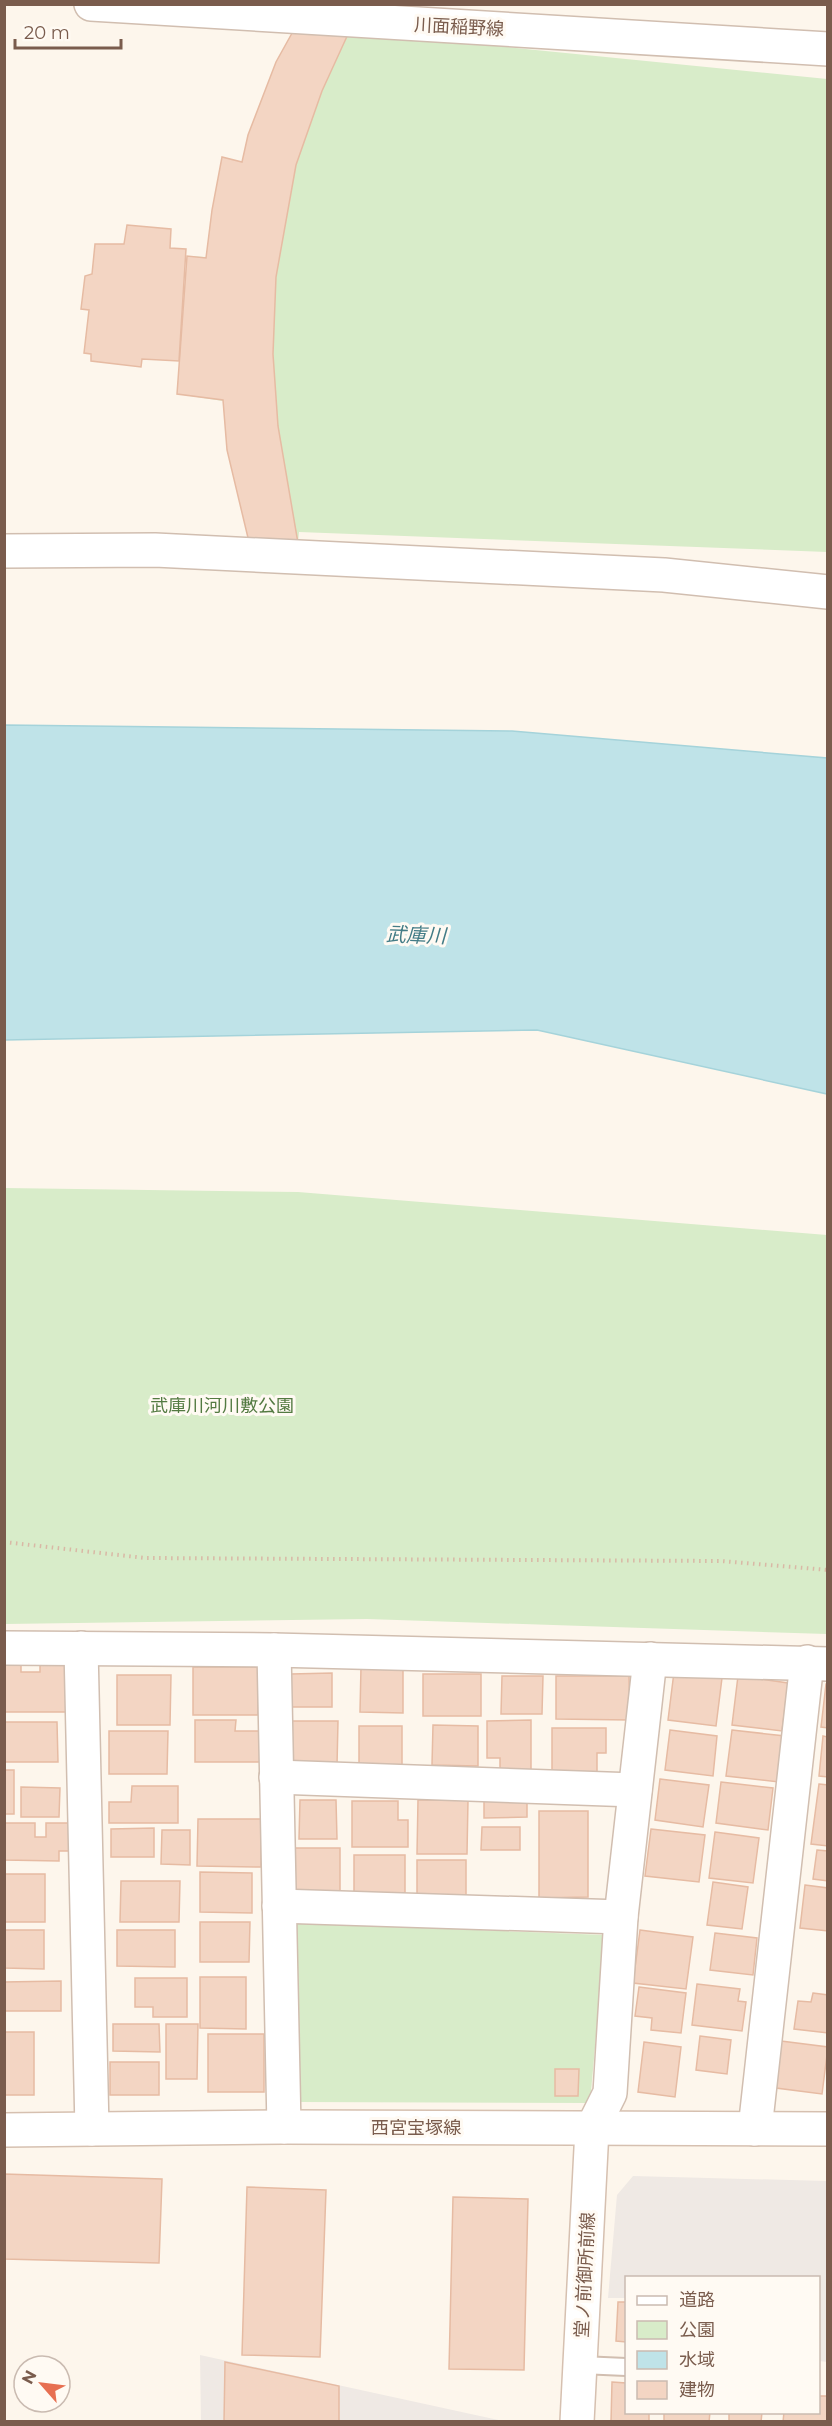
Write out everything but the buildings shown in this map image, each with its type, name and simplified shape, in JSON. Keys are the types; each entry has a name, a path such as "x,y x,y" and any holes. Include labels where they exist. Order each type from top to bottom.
{"street":[{"name":"川面稲野線","path":"90,4 828,49"},
{"path":"4,551 156,550 664,575 828,592"},
{"path":"4,1648 274,1650 818,1663 755,2129"},
{"path":"81,1648 92,2129"},
{"path":"274,1650 284,2127"},
{"path":"592,2129 610,2093 621,1917 650,1659"},
{"path":"276,1777 635,1790"},
{"path":"279,1906 621,1917"},
{"name":"西宮宝塚線","path":"4,2130 284,2127 828,2129"},
{"name":"堂ノ前御所前線","path":"577,2421 592,2129"}],"lane":[{"path":"581,2364 625,2367"}],"path":[{"path":"4,1542 145,1558 721,1561 828,1570"}],"shaded area":[{"path":"633,2176 827,2181 827,2362 820,2361 820,2276 625,2276 625,2298 608,2298 617,2195"},
{"path":"200,2355 503,2421 201,2421"}],"green space":[{"path":"296,26 827,79 827,552 299,532 298,543 223,401 177,394 187,256 206,257 276,62"},
{"name":"武庫川河川敷公園","path":"5,1188 298,1192 827,1235 827,1634 367,1619 5,1624"},
{"path":"295,1923 605,1935 590,2103 298,2102"}],"water":[{"name":"武庫川","path":"5,725 512,731 827,758 827,1094 537,1030 5,1040"}]}
